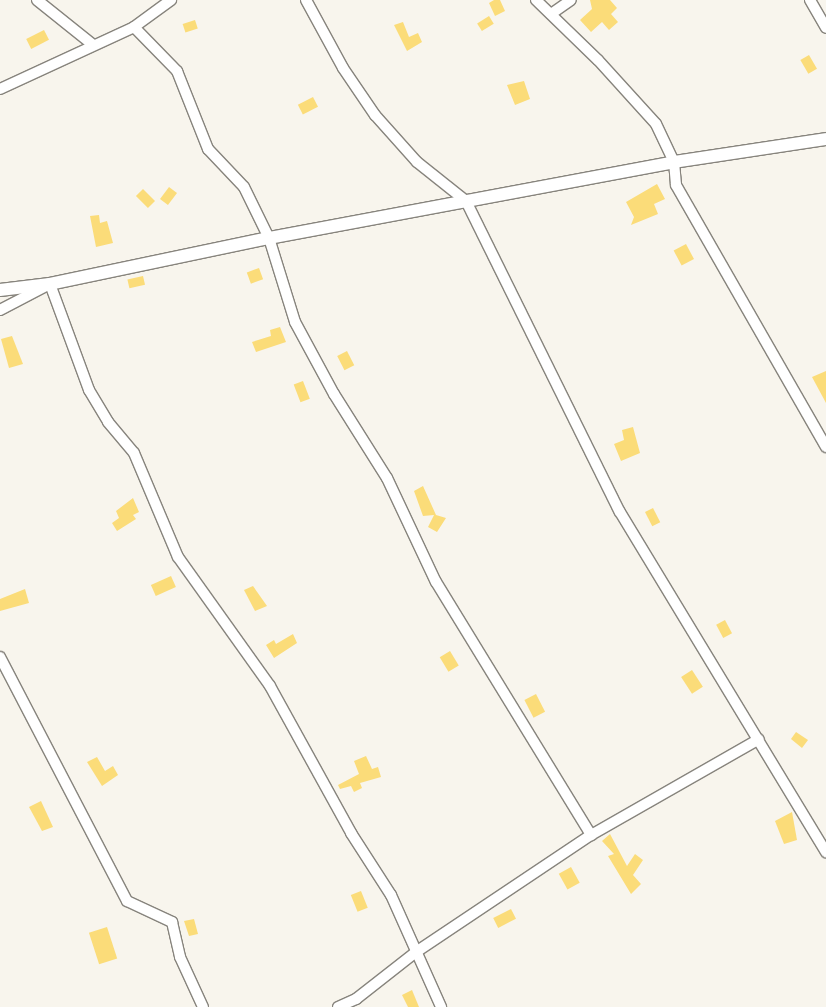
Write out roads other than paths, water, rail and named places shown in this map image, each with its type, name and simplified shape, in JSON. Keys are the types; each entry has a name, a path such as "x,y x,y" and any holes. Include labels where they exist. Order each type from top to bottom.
{"street":[{"path":"37,0 92,44"},
{"path":"0,89 92,44 134,27 171,0"},
{"path":"306,0 343,68 375,115 417,162 466,200 620,512 826,852"},
{"path":"536,0 656,124 674,162 676,185 826,447"},
{"path":"551,14 571,0"},
{"path":"810,0 826,28"},
{"path":"134,27 176,70 208,149 244,187 269,238 295,322 334,394 387,478 436,582 591,835"},
{"path":"0,290 50,284 269,238 466,200 674,162 826,139"},
{"path":"0,310 50,284"},
{"path":"50,284 88,390 108,422 134,453 178,556 270,686 351,832 391,895 441,1007"},
{"path":"0,658 127,902 172,922 180,957 203,1007"},
{"path":"338,1007 356,999 416,952 591,835 759,739"}]}
